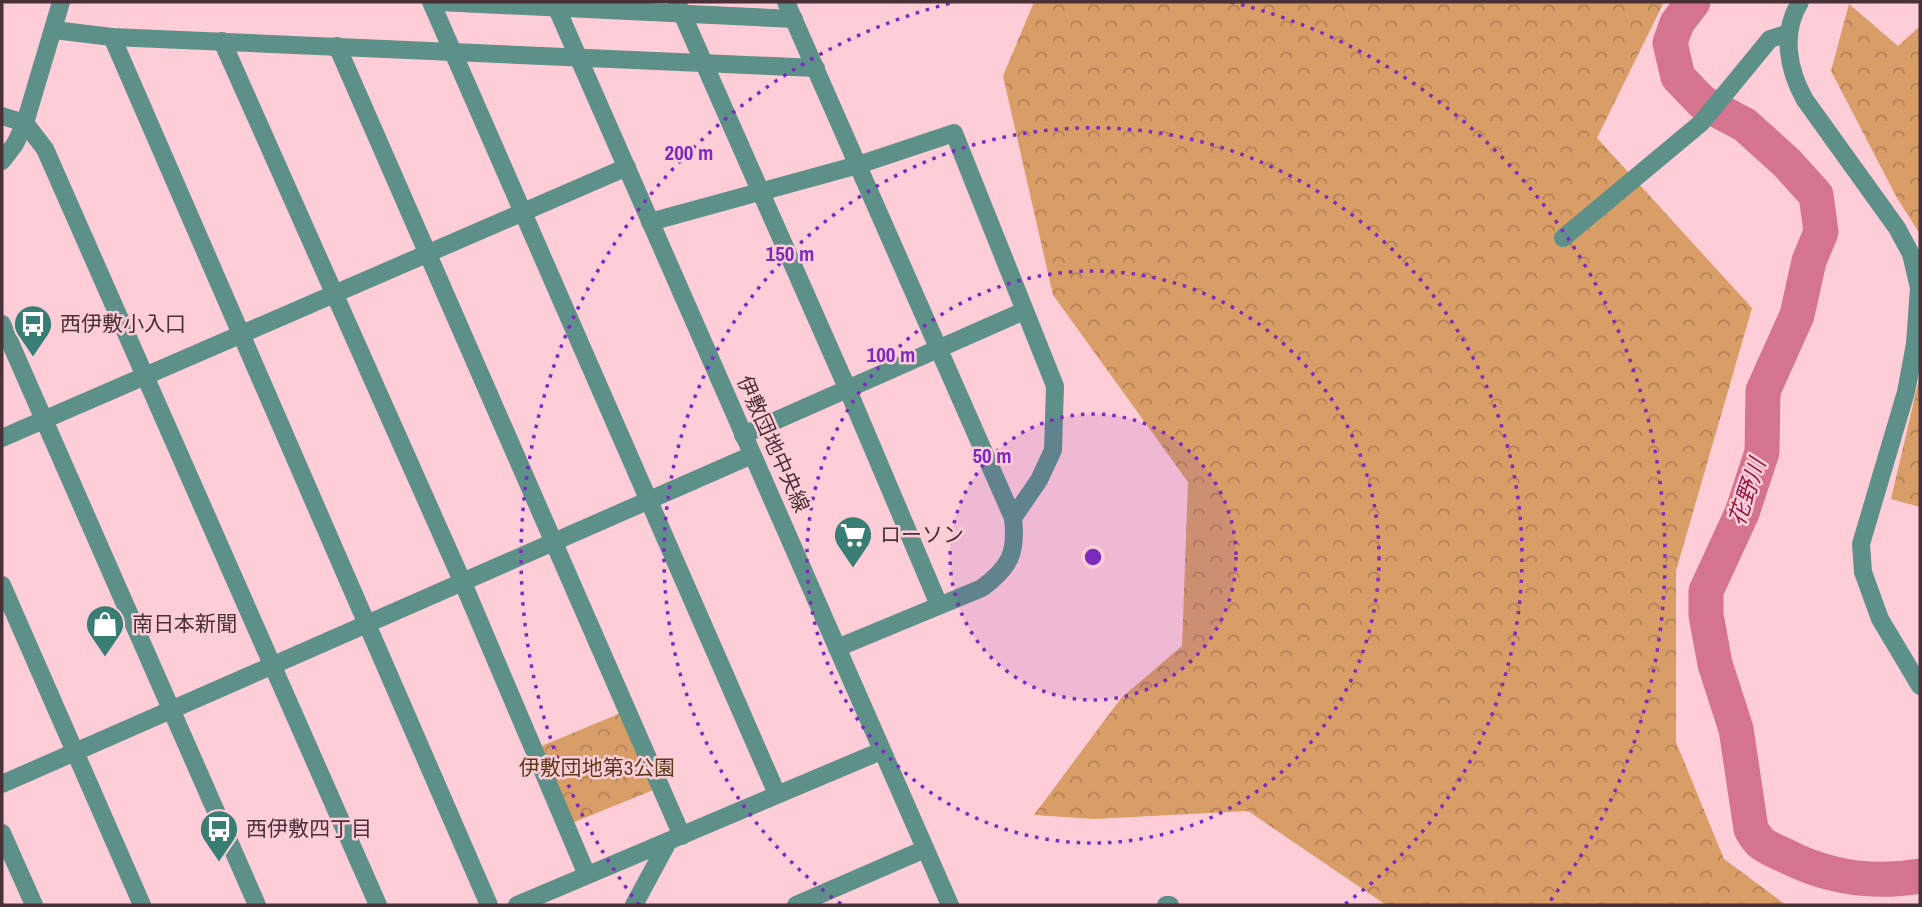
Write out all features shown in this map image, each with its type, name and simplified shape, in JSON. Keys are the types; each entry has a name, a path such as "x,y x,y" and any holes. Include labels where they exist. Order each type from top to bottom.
{"street":[{"path":"2,161 15,144 25,123 61,2"},
{"path":"431,2 777,794"},
{"path":"439,2 679,7 793,19"},
{"path":"786,2 1013,518 1015,539 1011,557 1000,575 982,588 837,648"},
{"path":"1800,2 1788,33 1795,83 1897,228 1911,254 1919,288 1915,344 1906,392 1861,544 1863,572 1880,619 1920,685"},
{"name":"伊敷団地中央線","path":"555,5 950,905"},
{"path":"679,7 848,390 939,605"},
{"path":"54,30 112,37 816,68"},
{"path":"1563,237 1701,123 1770,39 1788,33"},
{"path":"112,37 489,905"},
{"path":"222,41 463,583 587,875"},
{"path":"337,46 556,543 675,839"},
{"path":"2,116 25,123 45,149 378,905"},
{"path":"650,222 858,165 954,134 1055,386 1053,450 1039,480 1013,518"},
{"path":"2,438 627,167"},
{"path":"743,435 1024,311"},
{"path":"2,324 257,905"},
{"path":"2,784 752,455"},
{"path":"2,585 142,905"},
{"path":"517,905 881,751"},
{"path":"2,833 34,905"},
{"path":"634,905 675,839"},
{"path":"796,905 925,849"}],"green space":[{"path":"1034,2 1664,2 1597,138 1752,308 1676,571 1676,742 1724,859 1786,905 1386,905 1248,811 1094,819 1034,815 1121,698 1182,646 1188,482 1053,295 1003,76"},
{"path":"1849,4 1898,46 1920,26 1920,234 1897,198 1831,71"},
{"path":"1920,375 1920,507 1891,499"},
{"name":"伊敷団地第3公園","path":"621,713 656,789 572,823 539,747"}],"waterway":[{"name":"花野川","path":"1693,2 1677,23 1670,43 1678,77 1702,102 1745,125 1787,163 1816,195 1821,232 1809,261 1797,315 1763,391 1762,452 1742,513 1706,591 1706,615 1715,664 1736,729 1751,829 1768,848 1816,869 1867,879 1920,876"}],"place":[{"name":"西伊敷小入口","path":"33,358"},
{"name":"ローソン","path":"853,569"},
{"name":"南日本新聞","path":"105,658"},
{"name":"西伊敷四丁目","path":"219,863"}]}
